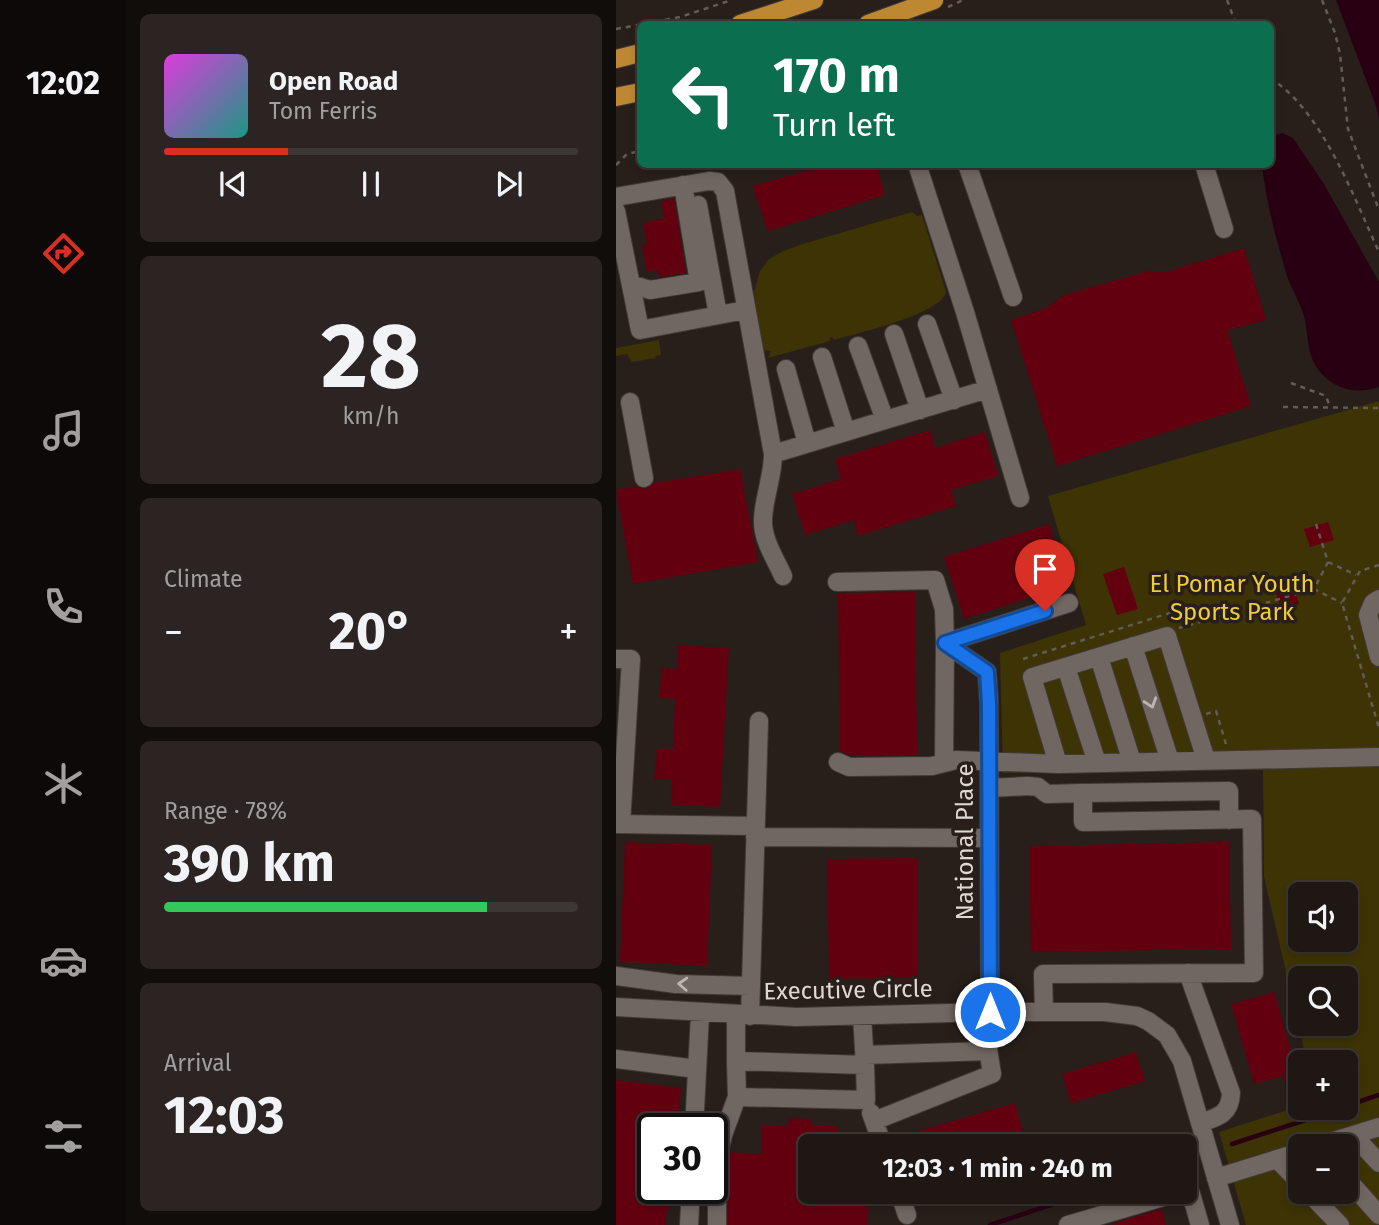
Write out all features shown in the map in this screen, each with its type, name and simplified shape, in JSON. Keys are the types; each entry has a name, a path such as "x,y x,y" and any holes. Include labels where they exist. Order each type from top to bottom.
{"main road":[{"path":"749,21 814,0"},
{"path":"876,21 926,3"},
{"path":"896,21 926,3"},
{"path":"616,59 637,53"},
{"path":"616,97 637,93"}],"street":[{"path":"918,168 965,312 1020,498"},
{"path":"968,168 1013,297"},
{"path":"1205,168 1224,229"},
{"path":"616,197 689,184 718,182 725,191 772,454 773,468 763,520 765,538 783,576"},
{"path":"632,290 650,290 699,282 689,184"},
{"path":"689,184 718,315"},
{"path":"616,211 640,330 746,310"},
{"path":"927,324 954,400"},
{"path":"894,334 920,410"},
{"path":"858,345 884,420"},
{"path":"822,357 846,432"},
{"path":"786,369 807,443"},
{"path":"772,454 988,389"},
{"path":"630,402 644,478"},
{"path":"837,582 935,580 944,609 944,763"},
{"path":"1379,599 1373,603 1368,615 1379,657"},
{"path":"945,643 1069,603"},
{"path":"1058,764 1032,677 1167,636 1206,760"},
{"name":"National Place","path":"945,643 987,672 988,1051"},
{"path":"1133,646 1170,761"},
{"path":"1099,656 1132,762"},
{"path":"616,659 631,659 619,824 989,838"},
{"path":"1066,667 1097,763"},
{"path":"717,1225 717,1162 723,1135 737,1097 736,1061 743,1015 751,986 759,721"},
{"path":"838,762 849,767 932,766 956,760 1058,764 1379,757"},
{"path":"989,788 1038,787 1046,794 1229,791 1229,820"},
{"path":"1044,1012 1043,974 1254,973 1252,819 1083,822 1083,793"},
{"path":"1188,973 1231,1093 1228,1110 1221,1117 1200,1123"},
{"path":"616,976 676,984 751,986"},
{"name":"Executive Circle","path":"616,1007 743,1015 1123,1013 1148,1021 1167,1035 1182,1061 1230,1225"},
{"path":"695,1113 701,1014"},
{"path":"862,1016 866,1100 879,1134"},
{"path":"736,1061 865,1060 988,1051 992,1074 874,1121"},
{"path":"616,1059 697,1069"},
{"path":"737,1097 866,1100"},
{"path":"1356,1134 1379,1126"},
{"path":"1358,1140 1379,1163"},
{"path":"1216,1178 1288,1156"},
{"path":"1277,1159 1288,1170"},
{"path":"1358,1191 1379,1214"},
{"path":"689,1225 690,1204"},
{"path":"904,1204 908,1215"},
{"path":"1068,1225 1141,1204"},
{"path":"1194,1204 1199,1225"},
{"path":"1319,1204 1339,1225"}],"path":[{"path":"655,21 732,0"},
{"path":"1227,0 1235,21"},
{"path":"1322,0 1340,54 1348,129 1379,210"},
{"path":"616,29 637,25"},
{"path":"1274,81 1294,95 1326,141 1379,252"},
{"path":"616,165 627,154 637,152"},
{"path":"1292,383 1326,396 1330,407"},
{"path":"1283,407 1379,408"},
{"path":"1316,524 1328,562 1314,589 1342,603"},
{"path":"1328,562 1356,576"},
{"path":"1379,565 1360,571 1342,603 1379,728"}],"green space":[{"path":"912,212 917,216 922,215 946,292 940,300 929,308 896,322 834,340 832,337 830,341 768,358 771,351 763,350 754,292 760,271 769,259 806,243"},
{"path":"659,340 661,355 655,356 656,358 632,362 627,354 616,356 616,348"},
{"name":"El Pomar Youth Sports Park","path":"1379,401 1379,1225 1246,1225 1219,1132 1288,1110 1288,1120 1358,1120 1358,1050 1304,1050 1301,1036 1358,1036 1358,966 1288,966 1288,980 1264,877 1263,770 1003,773 1000,653 1086,625 1048,496"}],"shaded area":[{"path":"1336,0 1379,0 1379,120 1376,106"},
{"path":"1283,133 1293,138 1324,184 1379,282 1379,387 1357,391 1343,388 1330,381 1314,363 1304,315 1287,276 1266,193 1262,168 1274,168 1274,135"}],"building":[{"path":"816,168 877,168 885,195 768,231 752,186"},
{"path":"674,199 686,273 659,277 658,270 647,272 642,245 647,244 643,223 664,218 661,201"},
{"path":"1244,248 1266,320 1227,330 1251,406 1057,466 1011,320 1046,308 1064,295 1148,271 1169,271"},
{"path":"930,430 935,448 985,432 998,476 951,490 956,506 858,536 854,520 805,535 792,494 841,479 835,459"},
{"path":"740,469 758,562 633,584 616,490 637,486 645,489 654,483"},
{"path":"1328,522 1334,540 1310,547 1304,529"},
{"path":"1049,524 1069,585 964,619 944,557"},
{"path":"1124,567 1138,609 1117,615 1103,574"},
{"path":"1292,581 1299,604 1281,610 1274,587"},
{"path":"915,592 917,755 851,756 840,751 838,593"},
{"path":"678,645 729,648 720,807 671,805 671,780 654,780 657,750 673,750 675,699 660,698 661,668 677,669"},
{"path":"625,842 712,845 707,966 620,962"},
{"path":"1229,842 1231,949 1031,952 1029,846"},
{"path":"917,858 918,978 829,979 827,859"},
{"path":"1274,992 1291,1050 1288,1050 1288,1091 1283,1076 1254,1084 1231,1004"},
{"path":"1136,1052 1145,1081 1071,1103 1062,1074"},
{"path":"616,1080 681,1088 679,1113 637,1113 637,1204 668,1204 665,1225 616,1225"},
{"path":"1015,1103 1024,1134 907,1134"},
{"path":"789,1118 811,1119 811,1125 838,1126 838,1134 798,1134 798,1204 869,1204 868,1225 728,1225 728,1163 731,1152 761,1154 762,1125 788,1126"},
{"path":"1162,1209 1166,1225 1114,1225 1114,1223"}],"waterway":[{"path":"1358,1102 1379,1095"},
{"path":"1232,1144 1305,1120"},
{"path":"990,1225 1054,1204"}],"route":[{"path":"990,1012 987,672 945,643 1045,611"}]}
